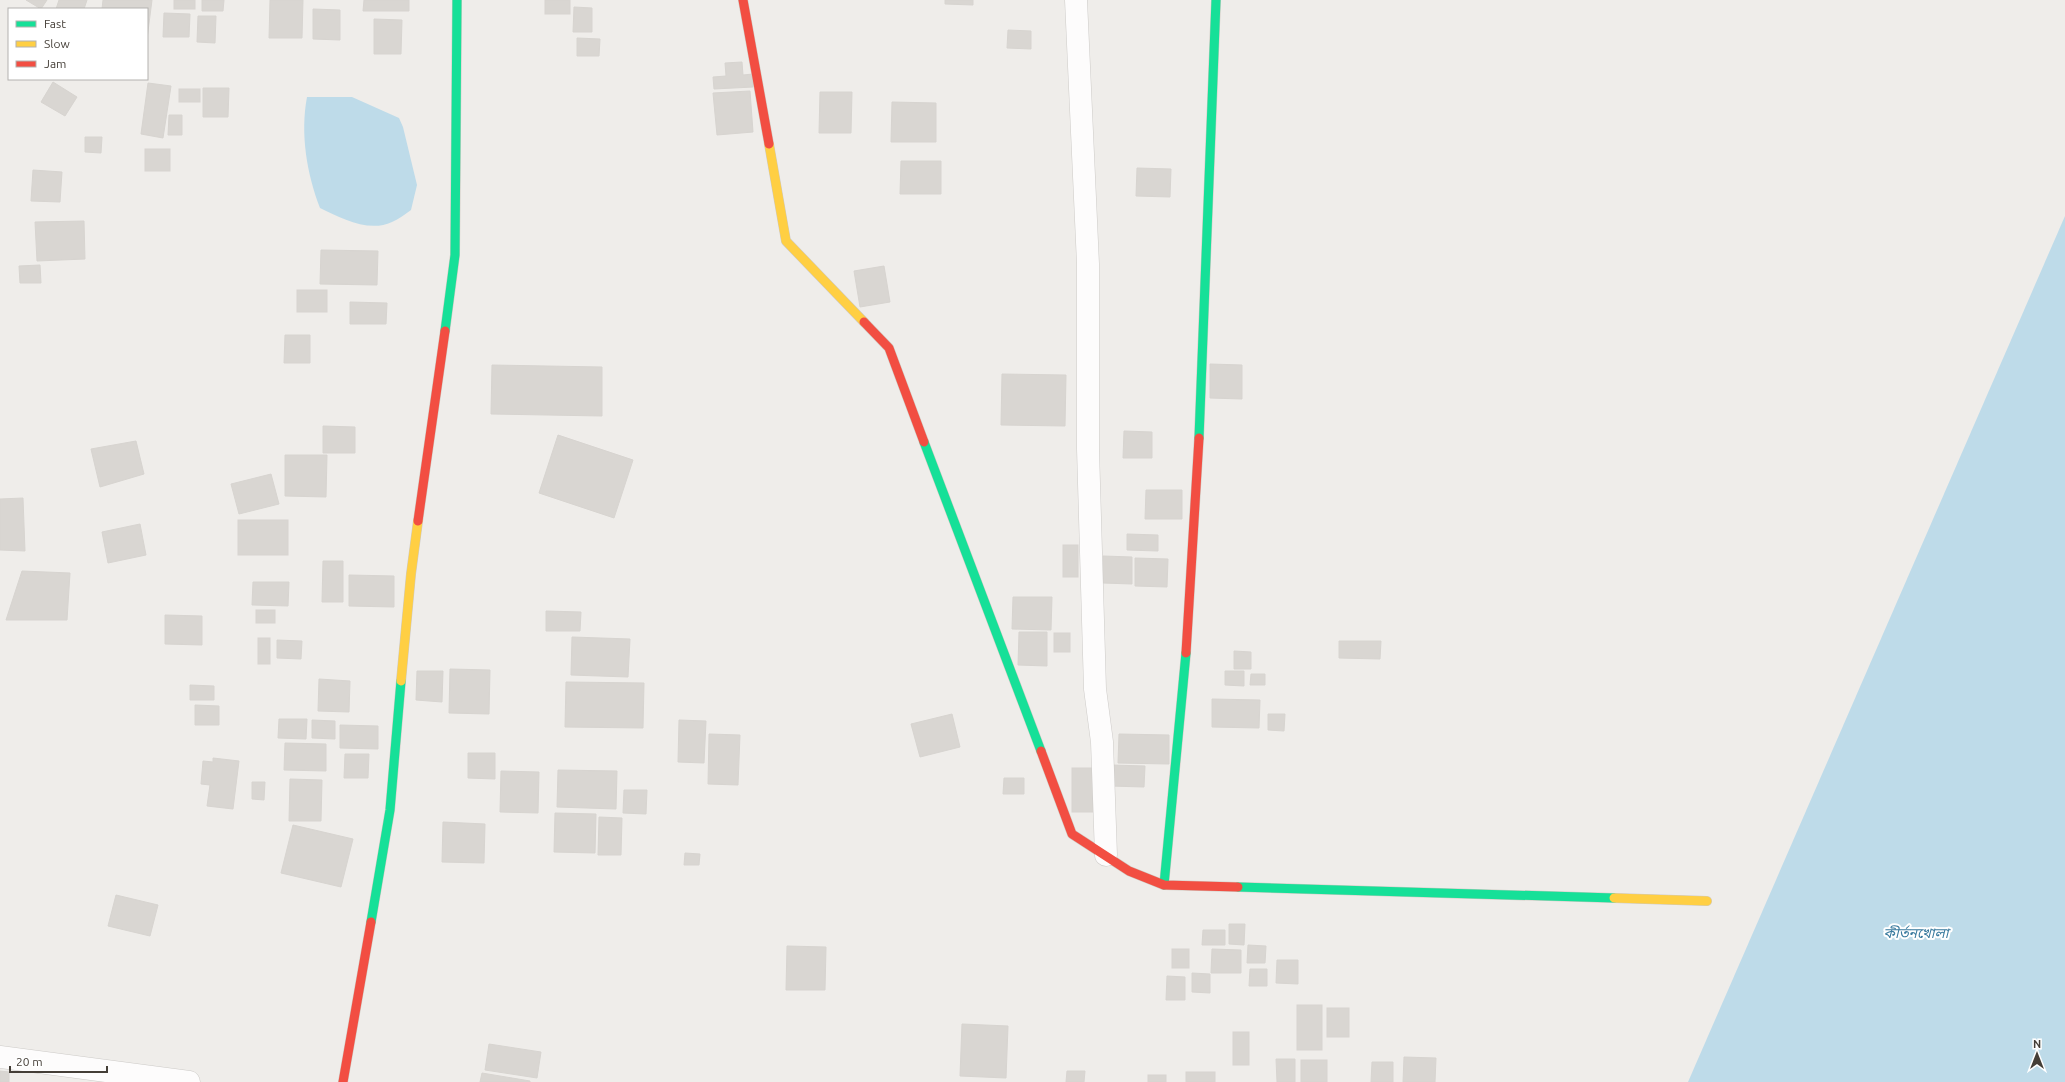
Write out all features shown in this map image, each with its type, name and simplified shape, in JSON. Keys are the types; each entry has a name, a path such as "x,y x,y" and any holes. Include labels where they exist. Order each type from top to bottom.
{"street":[{"path":"343,1082 390,810 411,574 455,255 457,0"},
{"path":"743,0 786,241 889,348 1072,834 1129,871 1164,885 1707,901"},
{"path":"1076,0 1088,264 1088,449 1095,689 1102,742 1106,855"},
{"path":"1164,885 1185,676 1198,456 1216,0"},
{"path":"0,1057 189,1082"}],"water":[{"path":"307,97 352,97 399,118 403,127 417,185 411,210 392,222 374,226 346,220 320,208 308,168 306,154 304,125"},
{"name":"কীর্তনখোলা","path":"2065,216 2065,1082 1688,1082"}],"building":[{"path":"26,0 47,0 42,8"},
{"path":"59,0 87,0 84,8 56,8"},
{"path":"103,0 152,0 148,31 148,8 102,8"},
{"path":"174,0 195,0 195,9 174,9"},
{"path":"202,0 224,0 223,11 202,11"},
{"path":"270,0 303,0 302,38 269,38"},
{"path":"364,0 409,0 409,11 363,11"},
{"path":"545,0 570,0 570,14 545,14"},
{"path":"945,0 973,0 973,5 945,4"},
{"path":"574,7 592,8 592,32 573,32"},
{"path":"313,9 340,10 340,40 313,39"},
{"path":"164,13 190,14 189,37 163,37"},
{"path":"198,16 216,16 215,43 197,42"},
{"path":"374,19 402,20 401,54 374,54"},
{"path":"1008,30 1031,31 1031,49 1007,48"},
{"path":"577,38 600,39 599,56 577,56"},
{"path":"742,62 743,75 753,74 753,87 714,89 713,77 726,76 725,63"},
{"path":"53,82 77,97 65,116 41,102"},
{"path":"148,83 171,86 163,138 141,134"},
{"path":"203,88 229,88 228,117 203,117"},
{"path":"179,89 200,89 200,102 179,102"},
{"path":"750,91 753,132 717,135 713,93"},
{"path":"820,92 852,92 851,133 819,133"},
{"path":"892,102 936,103 936,142 891,142"},
{"path":"169,115 182,115 182,135 168,135"},
{"path":"85,137 102,137 101,153 85,152"},
{"path":"145,149 170,149 170,171 145,171"},
{"path":"901,161 941,161 941,194 900,194"},
{"path":"1137,168 1171,169 1170,197 1136,196"},
{"path":"33,170 62,172 60,202 31,201"},
{"path":"84,221 85,259 37,261 35,222"},
{"path":"321,250 378,251 377,285 320,284"},
{"path":"40,265 41,283 20,283 19,266"},
{"path":"884,266 890,302 860,307 854,271"},
{"path":"297,290 327,290 327,312 297,312"},
{"path":"350,302 387,303 386,324 350,324"},
{"path":"285,335 310,335 310,363 284,363"},
{"path":"1210,364 1242,365 1242,399 1210,398"},
{"path":"492,365 602,367 602,416 491,414"},
{"path":"1002,374 1066,375 1065,426 1001,425"},
{"path":"323,426 355,427 355,453 323,453"},
{"path":"1124,431 1152,432 1152,458 1123,458"},
{"path":"558,435 633,460 614,518 539,493"},
{"path":"136,441 144,474 100,487 91,449"},
{"path":"285,455 327,455 326,497 285,496"},
{"path":"271,474 279,504 239,514 231,484"},
{"path":"1146,490 1182,490 1182,519 1145,519"},
{"path":"23,498 25,551 0,550 0,499"},
{"path":"238,520 288,520 288,555 238,555"},
{"path":"140,524 146,555 108,563 102,532"},
{"path":"1127,534 1158,535 1158,551 1127,550"},
{"path":"1063,545 1078,545 1078,577 1063,577"},
{"path":"1103,556 1132,557 1132,584 1103,583"},
{"path":"1135,558 1168,559 1167,587 1135,586"},
{"path":"323,561 343,561 343,602 322,602"},
{"path":"22,571 70,573 67,620 6,620"},
{"path":"349,575 394,576 394,607 349,606"},
{"path":"253,582 289,582 288,606 252,605"},
{"path":"1013,597 1052,597 1051,630 1012,629"},
{"path":"256,610 275,610 275,623 256,623"},
{"path":"546,611 581,612 580,631 546,631"},
{"path":"165,615 202,616 202,645 165,644"},
{"path":"1019,632 1047,632 1047,666 1018,665"},
{"path":"1054,633 1070,633 1070,652 1054,652"},
{"path":"572,637 630,639 628,677 571,675"},
{"path":"258,638 270,638 270,664 258,664"},
{"path":"277,640 302,641 301,659 277,658"},
{"path":"1339,641 1381,641 1380,659 1339,658"},
{"path":"1234,651 1251,652 1251,669 1234,669"},
{"path":"450,669 490,670 489,714 449,713"},
{"path":"417,671 443,671 442,702 416,700"},
{"path":"1225,671 1244,671 1244,686 1225,685"},
{"path":"1251,674 1265,674 1265,685 1250,685"},
{"path":"319,679 350,681 349,712 318,711"},
{"path":"566,682 644,683 643,728 565,727"},
{"path":"190,685 214,686 214,700 190,700"},
{"path":"1212,699 1260,700 1259,728 1212,727"},
{"path":"195,705 219,706 219,725 195,725"},
{"path":"952,714 960,747 920,757 911,724"},
{"path":"1268,714 1285,714 1284,731 1268,730"},
{"path":"279,719 307,719 306,739 278,738"},
{"path":"312,720 335,721 335,739 312,738"},
{"path":"679,720 706,721 704,763 678,762"},
{"path":"340,725 378,726 378,749 340,748"},
{"path":"709,734 740,735 738,785 708,784"},
{"path":"1119,734 1169,735 1169,764 1118,763"},
{"path":"285,743 326,744 326,771 284,770"},
{"path":"468,753 495,753 495,779 468,778"},
{"path":"345,754 369,754 368,778 344,778"},
{"path":"213,758 239,761 233,809 207,806 210,785 201,784 203,761 213,762"},
{"path":"1111,765 1145,766 1144,787 1110,786"},
{"path":"1072,768 1101,768 1101,812 1072,812"},
{"path":"558,770 617,771 616,809 557,807"},
{"path":"501,771 539,772 538,813 500,812"},
{"path":"1004,778 1024,778 1024,794 1003,794"},
{"path":"290,779 322,780 321,821 289,821"},
{"path":"252,782 265,782 264,800 252,799"},
{"path":"624,790 647,790 646,814 623,813"},
{"path":"555,813 596,814 595,853 554,852"},
{"path":"599,817 622,818 621,855 598,855"},
{"path":"443,822 485,824 484,863 442,862"},
{"path":"293,825 353,839 341,887 281,873"},
{"path":"685,853 700,854 699,865 684,865"},
{"path":"116,895 158,905 150,936 108,926"},
{"path":"1229,924 1245,924 1244,945 1229,944"},
{"path":"1203,930 1225,930 1225,945 1202,945"},
{"path":"1248,945 1266,946 1265,963 1247,963"},
{"path":"787,946 826,947 825,990 786,990"},
{"path":"1172,949 1189,949 1189,968 1172,968"},
{"path":"1212,949 1241,950 1241,973 1211,973"},
{"path":"1277,960 1298,960 1298,984 1276,983"},
{"path":"1250,969 1267,969 1267,986 1249,986"},
{"path":"1192,973 1210,974 1210,993 1192,992"},
{"path":"1167,976 1185,977 1185,1000 1166,1000"},
{"path":"1297,1005 1322,1005 1322,1050 1297,1050"},
{"path":"1327,1008 1349,1008 1349,1037 1327,1037"},
{"path":"962,1024 1008,1026 1006,1078 960,1076"},
{"path":"1233,1032 1249,1032 1249,1065 1233,1065"},
{"path":"489,1044 541,1052 537,1078 485,1070"},
{"path":"1404,1057 1436,1058 1435,1082 1403,1082"},
{"path":"1276,1059 1295,1059 1295,1082 1277,1082"},
{"path":"1301,1060 1327,1060 1327,1082 1301,1082"},
{"path":"1372,1062 1393,1062 1393,1082 1371,1082"},
{"path":"0,1071 9,1072 9,1082 0,1082"},
{"path":"1067,1071 1085,1071 1084,1082 1066,1082"},
{"path":"1186,1072 1215,1072 1215,1082 1186,1082"},
{"path":"482,1073 530,1081 530,1082 480,1082"},
{"path":"1148,1075 1166,1075 1166,1082 1148,1082"}],"traffic: fast":[{"path":"445,331 455,255 457,0"},
{"path":"1199,438 1216,0"},
{"path":"924,442 1041,751"},
{"path":"1164,885 1186,653"},
{"path":"371,922 390,810 401,681"},
{"path":"1238,887 1614,898"}],"traffic: slow":[{"path":"769,144 786,241 864,322"},
{"path":"401,681 411,574 418,521"},
{"path":"1614,898 1707,901"}],"traffic: jam":[{"path":"743,0 769,144"},
{"path":"864,322 889,348 924,442"},
{"path":"418,521 445,331"},
{"path":"1186,653 1199,438"},
{"path":"1041,751 1072,834 1129,871 1164,885 1238,887"},
{"path":"343,1082 371,922"}]}
